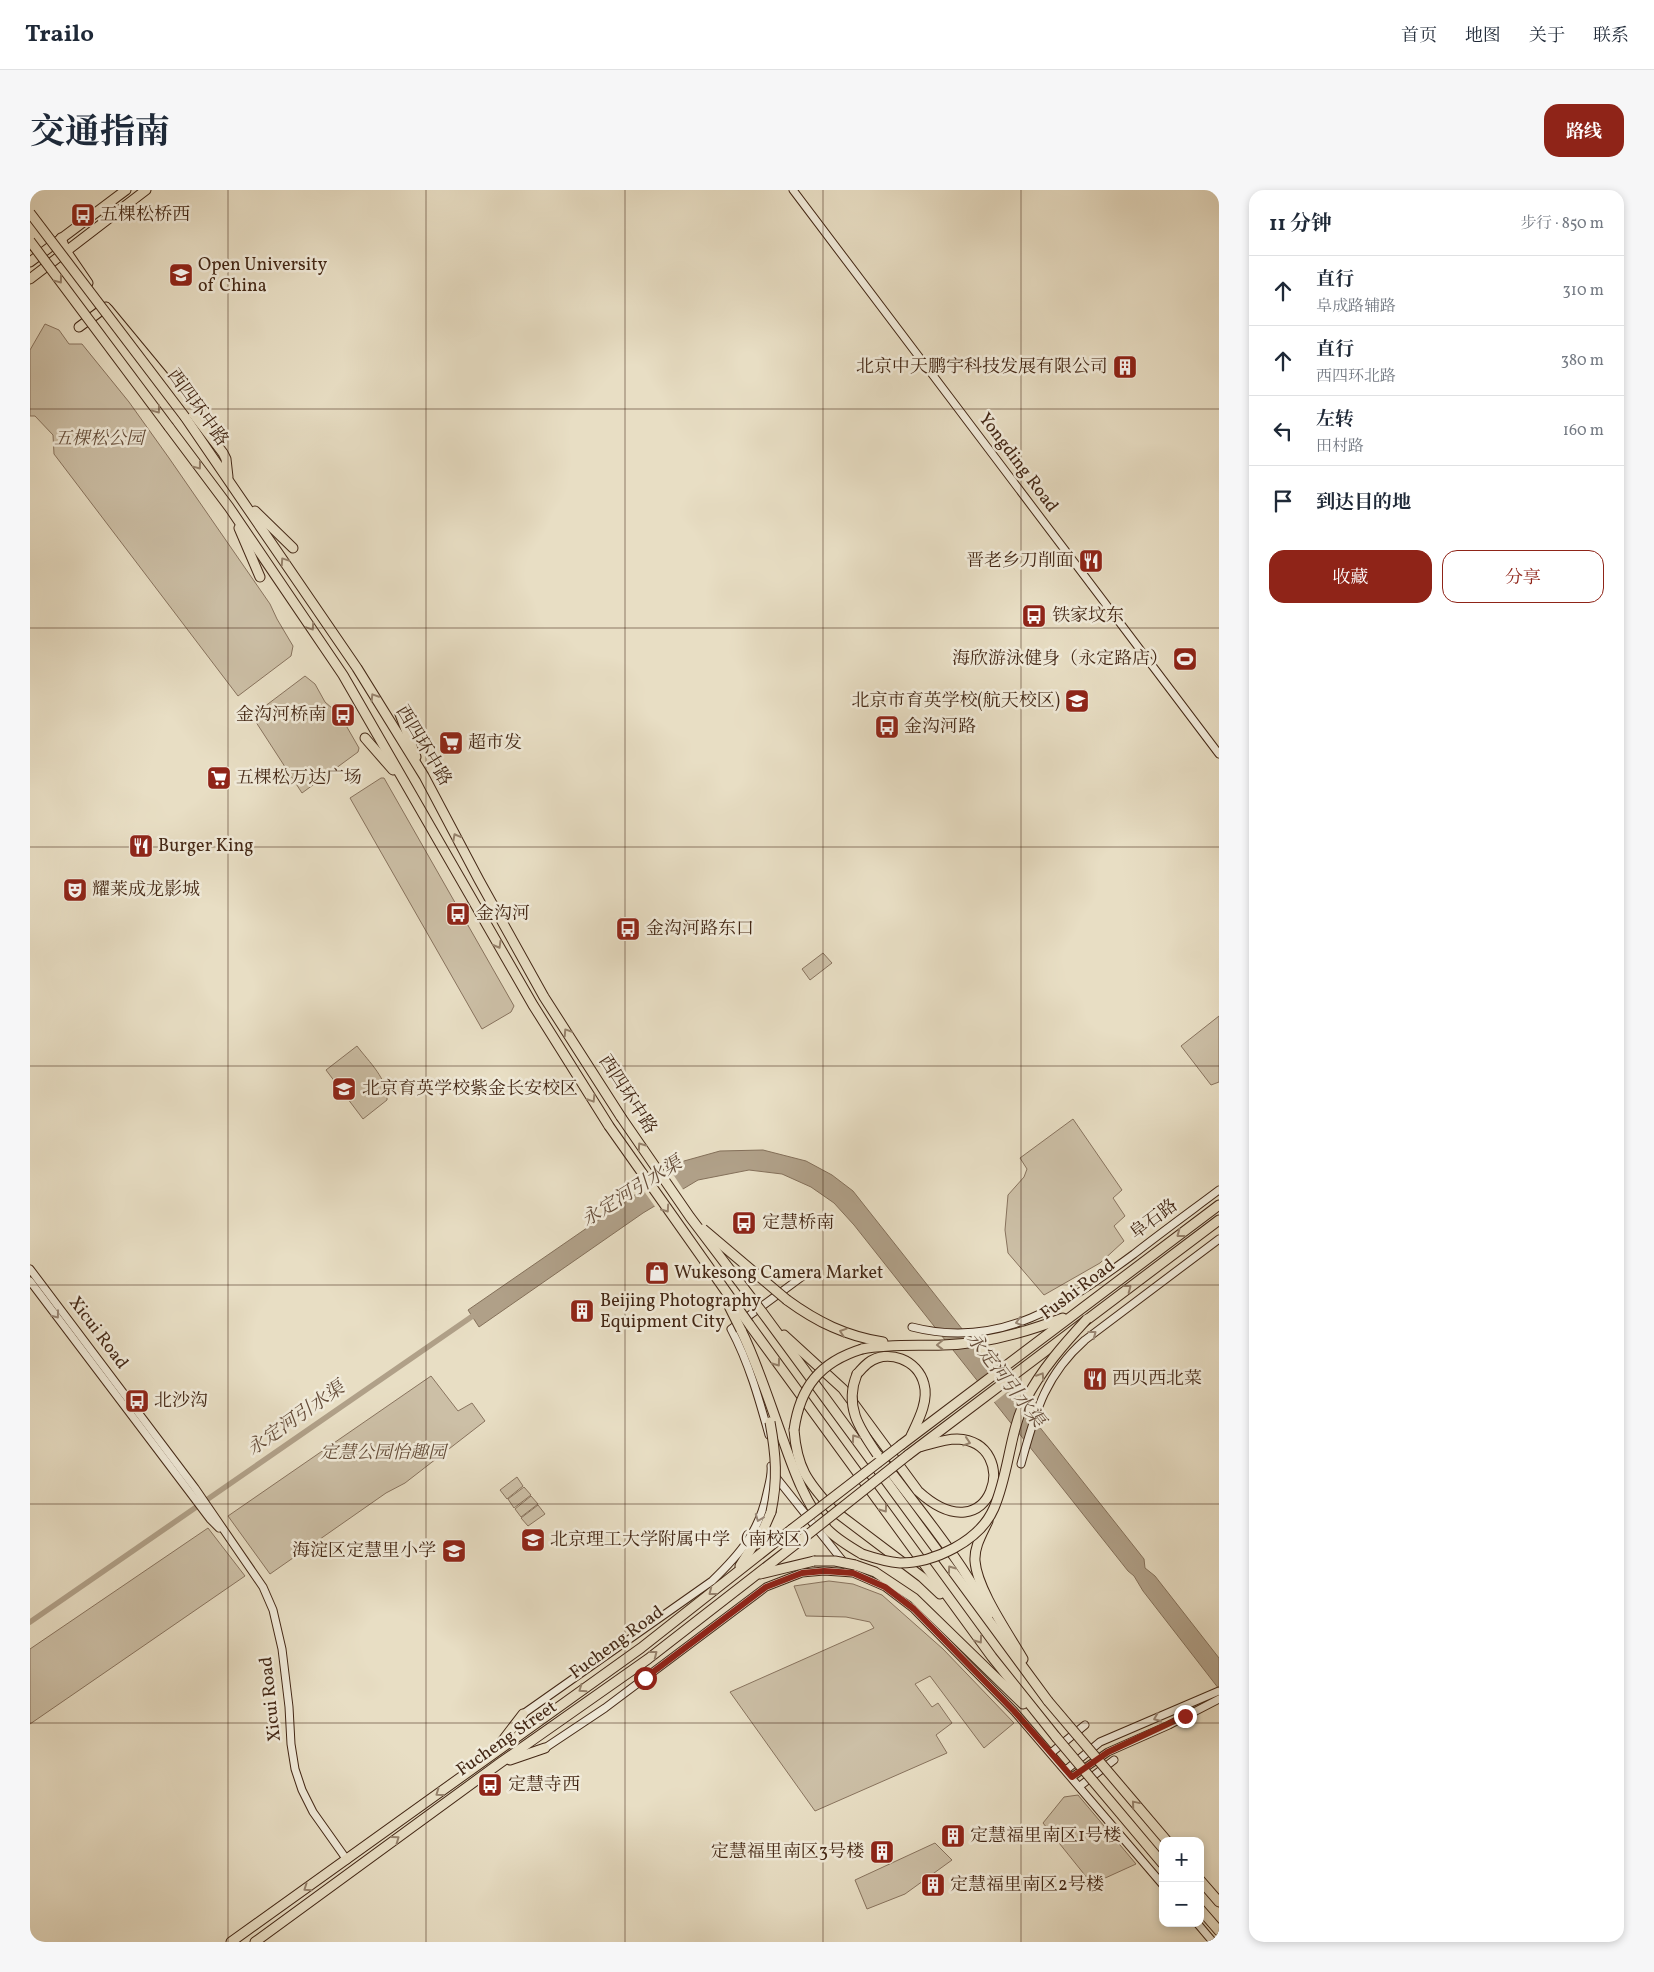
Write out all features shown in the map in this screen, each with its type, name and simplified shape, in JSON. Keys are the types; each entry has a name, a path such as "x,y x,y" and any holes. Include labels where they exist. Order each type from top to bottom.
{"highway":[{"path":"30,262 126,190"},
{"path":"30,278 146,190"},
{"name":"西四环中路","path":"30,213 185,417 357,668 424,776 544,997 621,1117 690,1217 770,1323"},
{"path":"61,238 66,251 106,307 180,395 223,453 226,459 228,479"},
{"name":"西四环中路","path":"30,241 230,507 343,675 533,1005 608,1126 716,1279 957,1609"},
{"path":"80,327 106,307"},
{"path":"241,497 293,548"},
{"path":"230,507 260,577"},
{"path":"400,714 424,776"},
{"path":"365,738 406,784"},
{"name":"Fushi Road","path":"910,1437 1219,1205"},
{"path":"690,1217 787,1300 822,1323 864,1339 908,1345"},
{"name":"Fushi Road","path":"800,1540 1087,1319 1219,1222"},
{"path":"716,1279 759,1372 801,1489 814,1512 844,1544 862,1554 878,1559 899,1563 922,1560 942,1554 963,1542 981,1527 994,1509"},
{"path":"1072,1315 1035,1329 1004,1337 961,1344 881,1345 846,1354 819,1372 801,1400 794,1430 799,1464 810,1483 832,1509 922,1577 957,1609 1044,1723 1159,1859"},
{"path":"1040,1689 978,1578 975,1560 978,1543 994,1509 1005,1473 1013,1434 1026,1401 1055,1355 1087,1319"},
{"path":"770,1323 843,1389 918,1491 930,1502 943,1509 957,1513 972,1510 984,1503 993,1489 994,1474 991,1460 981,1448 958,1439 919,1447"},
{"path":"770,1323 1048,1701 1164,1837"},
{"path":"910,1437 921,1415 925,1398 925,1384 919,1371 909,1361 896,1356 880,1356 867,1363 857,1374 852,1386 850,1402 854,1414 877,1454 946,1546 983,1602 1001,1637"},
{"path":"735,1573 757,1540 772,1512 776,1492 775,1448 759,1372"},
{"name":"Fucheng Road","path":"347,1860 641,1648 910,1437"},
{"name":"Fucheng Street","path":"255,1942 500,1763 648,1659 800,1540"},
{"path":"757,1575 814,1561 835,1561 854,1569 875,1572 914,1598 1044,1723"},
{"path":"492,1754 523,1714"},
{"path":"500,1763 545,1748"},
{"path":"231,1942 347,1860"},
{"path":"1202,1882 1219,1902"},
{"path":"1204,1914 1219,1931"}],"main road":[{"name":"Yongding Road","path":"793,190 1219,754"},
{"name":"阜石路","path":"912,1327 950,1332 971,1331 1023,1322 1053,1309 1088,1288 1219,1190"},
{"path":"1021,1464 1042,1396 1049,1382 1071,1351 1219,1239"},
{"name":"Xicui Road","path":"30,1269 263,1587 271,1604 278,1627 295,1769 302,1790 321,1826 347,1860"},
{"path":"523,1714 712,1581 736,1559 749,1541 765,1504 771,1471 770,1441 754,1383 741,1347 731,1329 803,1276"},
{"name":"Xicui Road","path":"30,1280 193,1490"},
{"path":"771,1471 854,1569 885,1587 914,1609 1014,1711 1161,1882"},
{"path":"545,1748 605,1708 766,1587 802,1573 854,1569"},
{"path":"1066,1770 1100,1742 1219,1694"},
{"path":"1072,1777 1108,1752 1169,1725 1219,1694"},
{"path":"1051,1753 1085,1724"},
{"path":"1080,1786 1114,1760"},
{"path":"1200,1927 1213,1942"}],"green space":[{"name":"五棵松公园","path":"45,324 59,330 69,344 82,344 129,402 270,604 293,646 291,656 238,696 54,454 53,435 35,416 30,416 30,350"},
{"path":"305,676 315,684 325,702 340,715 359,748 358,752 302,793 252,716"},
{"path":"381,778 384,778 514,1006 511,1012 482,1029 350,798"},
{"path":"823,953 832,963 810,980 802,969"},
{"path":"1219,1016 1219,1082 1211,1085 1181,1046"},
{"path":"357,1046 381,1078 387,1100 363,1119 326,1070"},
{"path":"1073,1119 1122,1190 1113,1198 1125,1216 1114,1226 1124,1241 1100,1263 1044,1295 1008,1253 1005,1230 1008,1195 1024,1177 1027,1169 1020,1158"},
{"name":"定慧公园怡趣园","path":"431,1376 458,1411 472,1403 485,1421 405,1483 386,1493 270,1574 228,1516"},
{"path":"517,1477 523,1486 507,1499 500,1490"},
{"path":"524,1487 531,1495 514,1508 508,1499"},
{"path":"531,1496 538,1504 521,1517 515,1509"},
{"path":"538,1505 545,1514 528,1526 521,1518"},
{"path":"208,1528 245,1576 30,1724 30,1649"},
{"path":"829,1581 853,1584 882,1595 943,1649 1014,1723 984,1748 930,1676 915,1684 932,1707 938,1703 952,1723 936,1735 947,1753 815,1811 730,1692 874,1628 870,1622 846,1617 806,1616 794,1586"},
{"path":"1078,1795 1136,1864 1092,1884 1043,1823 1064,1797"},
{"path":"935,1843 952,1860 905,1894 867,1909 855,1880"}],"shaded area":[{"path":"763,1150 806,1161 832,1175 853,1191 1144,1559 1145,1568 1155,1576 1219,1658 1219,1689 1143,1591 1134,1576 1128,1571 854,1225 834,1203 811,1187 782,1174 749,1170 698,1180 643,1213 479,1327 468,1310 684,1161 720,1151"}],"pier":[{"path":"669,1168 684,1191 656,1208 641,1187"},
{"path":"995,1367 1012,1388 992,1404 975,1383"}],"waterway":[{"name":"永定河引水渠","path":"30,1622 477,1313"}],"place":[{"name":"五棵松桥西","path":"83,215"},
{"name":"Open University of China","path":"181,275"},
{"name":"北京中天鹏宇科技发展有限公司","path":"1125,367"},
{"name":"晋老乡刀削面","path":"1091,561"},
{"name":"铁家坟东","path":"1034,616"},
{"name":"海欣游泳健身（永定路店）","path":"1185,659"},
{"name":"北京市育英学校(航天校区)","path":"1077,701"},
{"name":"金沟河桥南","path":"343,715"},
{"name":"金沟河路","path":"887,727"},
{"name":"超市发","path":"451,743"},
{"name":"五棵松万达广场","path":"219,778"},
{"name":"Burger King","path":"141,846"},
{"name":"耀莱成龙影城","path":"75,890"},
{"name":"金沟河","path":"458,914"},
{"name":"金沟河路东口","path":"628,929"},
{"name":"北京育英学校紫金长安校区","path":"344,1089"},
{"name":"定慧桥南","path":"744,1223"},
{"name":"Wukesong Camera Market","path":"657,1273"},
{"name":"Beijing Photography Equipment City","path":"582,1311"},
{"name":"西贝西北菜","path":"1095,1379"},
{"name":"北沙沟","path":"137,1401"},
{"name":"北京理工大学附属中学（南校区）","path":"533,1540"},
{"name":"海淀区定慧里小学","path":"454,1551"},
{"name":"定慧寺西","path":"490,1785"},
{"name":"定慧福里南区1号楼","path":"953,1836"},
{"name":"定慧福里南区3号楼","path":"882,1852"},
{"name":"定慧福里南区2号楼","path":"933,1885"}],"route":[{"path":"645,1678 766,1587 785,1578 802,1573 824,1571 853,1573 885,1587 914,1609 1014,1711 1072,1777 1108,1752 1185,1716"}]}
